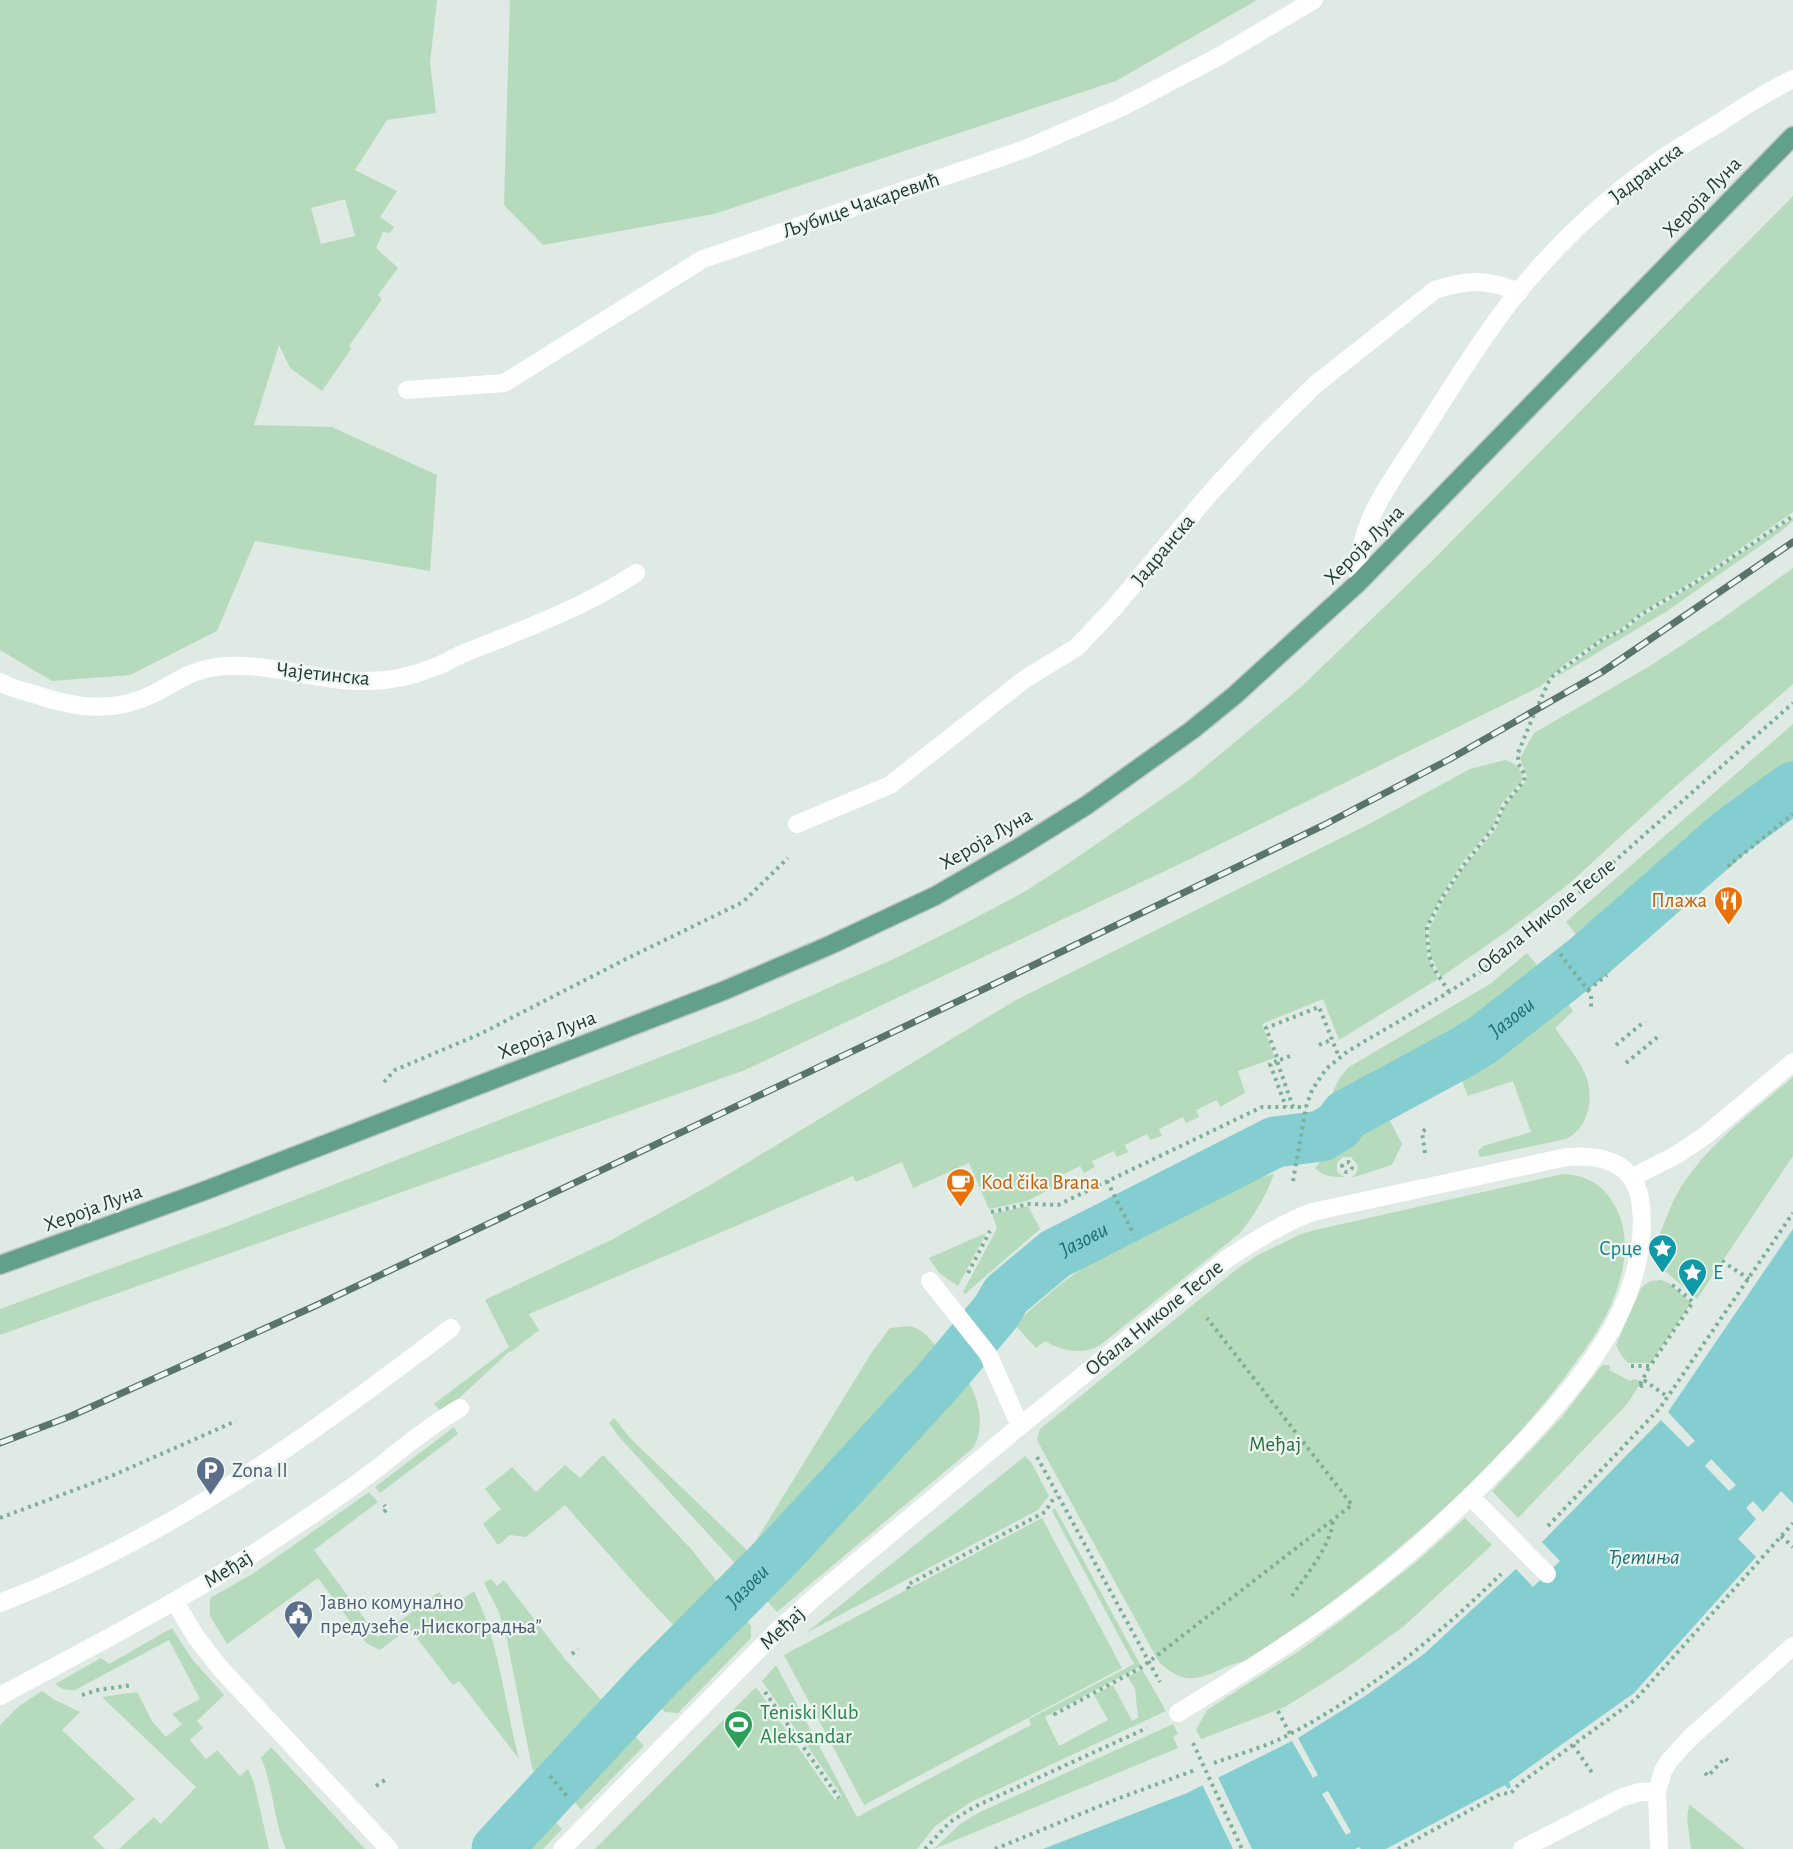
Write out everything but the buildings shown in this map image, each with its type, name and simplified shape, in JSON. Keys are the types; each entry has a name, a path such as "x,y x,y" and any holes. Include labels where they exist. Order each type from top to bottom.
{"main road":[{"name":"Хероја Луна","path":"0,1265 171,1204 734,987 935,896 1087,805 1146,765 1235,695 1359,582 1793,136"}],"street":[{"name":"Љубице Чакаревић","path":"407,390 504,383 703,259 1025,149 1120,108 1216,58 1314,0"},
{"name":"Јадранска","path":"1359,582 1357,562 1370,518 1377,503 1477,349 1519,292 1572,233 1623,188 1657,162 1758,98 1793,79"},
{"name":"Јадранска","path":"797,824 890,785 1025,679 1077,647 1113,609 1212,491 1265,434 1316,384 1435,290 1455,284 1480,281 1501,285 1519,292"},
{"name":"Чајетинска","path":"0,682 67,705 93,708 123,705 152,694 179,678 212,667 277,669 332,680 400,679 435,667 465,652 534,625 612,589 636,573"},
{"path":"1178,1713 1259,1664 1331,1614 1390,1568 1439,1527 1534,1431 1602,1345 1613,1326 1632,1280 1640,1251 1642,1229 1640,1198 1631,1178 1678,1154 1706,1135 1793,1062"},
{"name":"Обала Николе Тесле","path":"1020,1426 1227,1259 1265,1234 1293,1220 1328,1208 1567,1157 1598,1156 1624,1168 1631,1178"},
{"path":"930,1281 988,1354 1020,1426"},
{"path":"0,1603 79,1570 158,1529 246,1475 332,1417 451,1328"},
{"name":"Међај","path":"0,1696 226,1572 290,1530 460,1408"},
{"name":"Међај","path":"562,1849 776,1632 817,1595 1020,1426"},
{"path":"1470,1496 1547,1574"},
{"path":"175,1602 196,1637 220,1668 389,1849"},
{"path":"1659,1849 1657,1791 1663,1771 1677,1752 1793,1646"},
{"path":"1522,1849 1623,1797 1640,1792 1657,1791"}],"path":[{"path":"1449,992 1431,964 1427,927 1442,898 1463,866 1495,826 1504,805 1524,781 1525,775 1518,763 1518,753 1549,681 1603,639 1623,630 1640,615 1696,582 1793,516"},
{"name":"Обала Николе Тесле","path":"1297,1156 1306,1107 1318,1078 1339,1057 1449,992 1496,961 1555,914 1793,703"},
{"path":"1730,867 1729,865 1793,814"},
{"path":"368,1127 377,1090 395,1070 480,1034 583,980 743,902 792,854"},
{"path":"1560,954 1591,994 1592,1008"},
{"path":"1588,990 1607,975"},
{"path":"1293,1107 1266,1028 1319,1007 1339,1057"},
{"path":"1616,1045 1645,1021"},
{"path":"1626,1063 1660,1035"},
{"path":"1319,1045 1333,1040"},
{"path":"1286,1107 1270,1064 1277,1059 1290,1056"},
{"path":"991,1212 1029,1204 1058,1205 1262,1107 1306,1107"},
{"path":"1107,1181 1134,1234"},
{"path":"951,1308 990,1231"},
{"path":"1722,1261 1749,1279"},
{"path":"1662,1279 1670,1282 1693,1302 1639,1384 1642,1386 1646,1381 1668,1397"},
{"path":"1056,1715 1142,1667 1352,1505 1187,1291"},
{"path":"1626,1366 1650,1366"},
{"path":"0,1518 109,1477 236,1421"},
{"path":"1020,1426 1178,1713 1242,1849"},
{"path":"909,1589 907,1585 1036,1516 1043,1507 1059,1497"},
{"path":"1333,1519 1333,1527"},
{"path":"1398,1849 1500,1794 1511,1793 1519,1784 1635,1700 1793,1522"},
{"path":"1781,1536 1793,1547"},
{"path":"572,1654 578,1649"},
{"path":"759,1684 839,1798"},
{"path":"1278,1710 1290,1734"},
{"path":"925,1849 950,1822 974,1807 1148,1728"},
{"path":"1573,1745 1589,1768"},
{"path":"1701,1769 1708,1776 1725,1758 1730,1763"},
{"path":"995,1849 1195,1770"},
{"path":"550,1776 564,1792"}],"green space":[{"path":"0,0 437,0 430,63 436,113 387,120 355,170 397,191 380,217 394,227 390,233 383,232 376,248 398,268 378,295 382,299 349,346 351,349 322,391 290,368 279,345 254,425 332,427 437,475 430,571 255,541 217,631 130,675 52,681 0,650","holes":["345,199 355,236 321,244 311,208"]},
{"path":"510,0 1257,0 1116,81 714,214 543,245 504,205"},
{"path":"1793,196 1793,512 1695,580 1639,614 1622,628 1602,638 1566,663 1541,686 1188,860 745,1070 0,1335 0,1309 230,1225 758,1019 898,957 1024,892 1188,781 1300,688 1431,562"},
{"path":"1793,518 1793,521 1780,532 1667,611 1555,678 1604,640 1625,630"},
{"path":"1793,568 1793,684 1668,793 1571,882 1509,930 1441,977 1430,954 1429,929 1443,900 1464,867 1496,829 1505,805 1526,781 1527,777 1520,758 1534,733 1650,666"},
{"path":"1793,724 1793,769 1751,796 1713,826 1583,943 1566,922"},
{"path":"1505,760 1518,767 1522,781 1502,803 1493,826 1462,863 1426,926 1427,954 1438,979 1339,1040 1323,999 1262,1024 1275,1058 1238,1071 1245,1093 1220,1107 1217,1100 1196,1110 1199,1117 1186,1123 1183,1117 1159,1129 1162,1136 1150,1140 1147,1134 1125,1145 1128,1152 1117,1157 1114,1151 1092,1161 1095,1167 1084,1173 1080,1166 1060,1176 1063,1183 1027,1201 989,1209 969,1163 913,1188 902,1162 856,1182 853,1176 529,1314 539,1330 510,1351 443,1413 434,1404 509,1347 485,1300 611,1240 712,1184 1016,1000 1371,823 1470,769"},
{"path":"1793,805 1793,811 1762,833 1602,967 1599,963 1712,865"},
{"path":"1527,953 1545,975 1477,1030 1367,1092 1327,1111 1338,1082 1349,1067 1490,984"},
{"path":"1561,995 1573,1011 1555,1028 1587,1078 1590,1101 1587,1114 1579,1129 1570,1137 1479,1156 1478,1151 1483,1146 1531,1132 1513,1081 1468,1096 1460,1076 1388,1117 1402,1144 1392,1165 1351,1178 1357,1172 1358,1166 1351,1157 1343,1157 1337,1163 1337,1172 1344,1177 1328,1176 1315,1168 1328,1153 1331,1142 1354,1125 1493,1049"},
{"path":"1793,1077 1793,1156 1697,1299 1654,1261 1654,1248 1672,1204 1689,1175 1716,1144"},
{"path":"1274,1174 1259,1206 1239,1234 1099,1346 1072,1351 1045,1341 1036,1348 1014,1324 1074,1274 1123,1244 1251,1180"},
{"name":"Међај","path":"1563,1174 1578,1176 1603,1189 1619,1213 1625,1239 1623,1266 1611,1305 1601,1325 1564,1378 1512,1441 1454,1499 1393,1553 1329,1604 1252,1658 1199,1677 1184,1678 1167,1669 1159,1662 1039,1444 1037,1439 1040,1429 1237,1269 1258,1255 1301,1234"},
{"path":"1028,1206 1040,1229 965,1294 963,1292 997,1228 992,1214"},
{"path":"986,1233 958,1286 939,1273 929,1258"},
{"path":"1661,1280 1669,1283 1691,1303 1651,1363 1628,1363 1616,1345 1641,1288 1650,1281"},
{"path":"909,1326 925,1334 945,1357 745,1574 620,1438 609,1423 614,1418 631,1439 749,1552 872,1352 890,1328"},
{"path":"1602,1365 1610,1365 1609,1370 1630,1381 1635,1379 1641,1382 1628,1403 1518,1518 1492,1491 1562,1417"},
{"path":"964,1376 974,1392 979,1411 979,1431 973,1448 777,1612 759,1592"},
{"path":"454,1427 458,1434 380,1493 375,1487"},
{"path":"603,1455 692,1550 726,1593 683,1635 565,1505 526,1537 510,1535 498,1545 483,1524 501,1509 485,1489 512,1467 536,1492 565,1465 580,1478"},
{"path":"1025,1456 1031,1462 1049,1496 1038,1510 806,1633"},
{"path":"369,1492 378,1502 314,1550 378,1637 439,1592 451,1607 474,1591 496,1652 519,1759 459,1681 453,1685 409,1628 380,1650 366,1643 318,1578 227,1644 210,1616 210,1598 254,1573"},
{"path":"1055,1508 1141,1666 1045,1717 1059,1746 1108,1720 1094,1695 1113,1685 1132,1721 1138,1718 1135,1689 1128,1677 1142,1669 1166,1711 971,1802 935,1826 917,1849 595,1849 756,1687 835,1800 842,1796 762,1681 776,1665 857,1817 1031,1725 1029,1719 1134,1664 1052,1511"},
{"path":"1042,1518 1122,1668 864,1805 784,1655"},
{"path":"1465,1518 1492,1545 1403,1627 1342,1671 1285,1707 1201,1739 1196,1730 1207,1710 1299,1651 1342,1620 1415,1563"},
{"path":"491,1579 497,1586 504,1580 565,1659 610,1710 541,1785 532,1768 506,1635 498,1610 484,1583"},
{"path":"739,1610 751,1626 751,1638 678,1713 665,1712 651,1698"},
{"path":"172,1628 192,1659 224,1695 197,1721 203,1728 190,1740 206,1759 217,1750 240,1776 248,1769 254,1783 269,1849 119,1849 154,1817 161,1824 196,1787 102,1697 137,1692 152,1721 166,1737 182,1724 172,1714 200,1699 169,1640 75,1690 64,1689 55,1684 101,1658 109,1664"},
{"path":"42,1691 80,1712 62,1730 135,1799 93,1837 105,1849 0,1849 0,1725 19,1706"},
{"path":"1173,1724 1178,1734 1173,1737 1178,1748 934,1849 959,1825 978,1813"},
{"path":"625,1725 644,1746 581,1810 566,1791"},
{"path":"271,1747 365,1849 286,1849 278,1827 269,1780 261,1758"},
{"path":"1689,1804 1745,1849 1691,1849 1687,1819"},
{"path":"545,1811 562,1829 543,1849 509,1849"}],"water":[{"name":"Ђетиња","path":"1793,1229 1793,1503 1781,1491 1763,1512 1753,1501 1746,1508 1756,1519 1738,1539 1756,1557 1634,1693 1509,1782 1511,1787 1508,1789 1505,1785 1386,1849 1361,1849 1359,1847 1355,1849 1043,1849 1187,1793 1292,1741 1313,1778 1318,1775 1298,1738 1365,1696 1424,1654 1516,1569 1533,1587 1560,1561 1542,1542 1661,1420 1688,1447 1695,1441 1668,1412","holes":["1711,1459 1736,1485 1729,1491 1705,1466","1328,1791 1351,1832 1346,1835 1322,1794"]}],"pier":[{"path":"1217,1775 1252,1849 1233,1849 1201,1782"}],"waterway":[{"name":"Јазови","path":"497,1849 653,1681 779,1554 939,1380 996,1312 1006,1295 1055,1254 1275,1142 1321,1136 1338,1126 1346,1115 1484,1039 1586,959 1730,833 1793,787"}],"railway":[{"path":"0,1443 71,1416 317,1305 1324,825 1450,759 1602,672 1793,542"}],"place":[{"name":"Плажа","path":"1728,926"},
{"name":"Kod čika Brana","path":"960,1208"},
{"name":"Срце","path":"1663,1274"},
{"name":"E","path":"1692,1298"},
{"name":"Zona II","path":"211,1496"},
{"name":"Јавно комунално предузеће „Нискоградња”","path":"299,1640"},
{"name":"Teniski Klub Aleksandar","path":"739,1750"}]}
